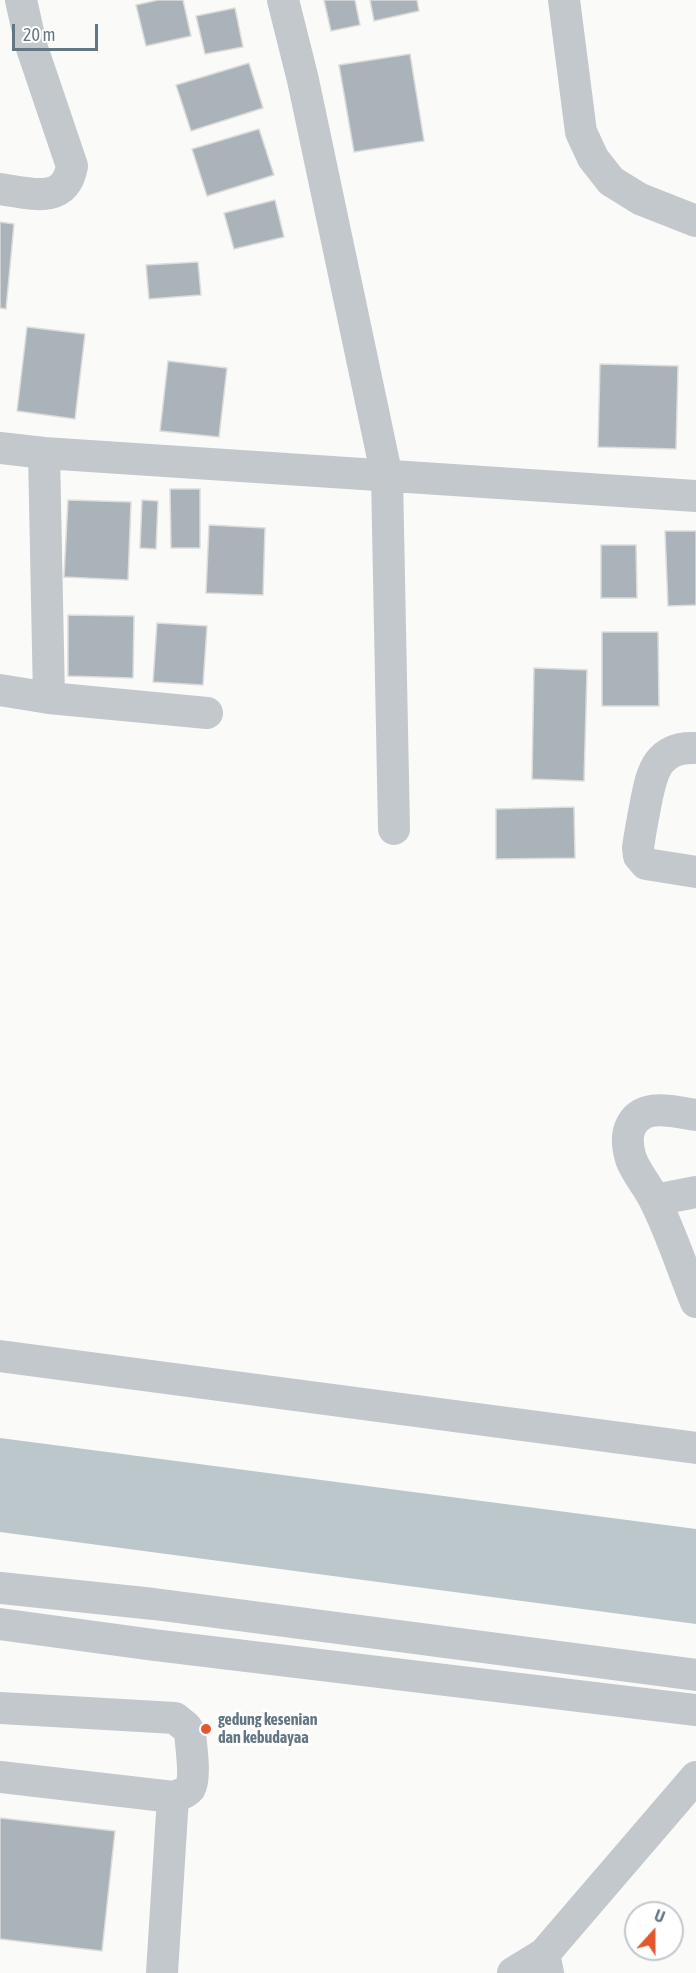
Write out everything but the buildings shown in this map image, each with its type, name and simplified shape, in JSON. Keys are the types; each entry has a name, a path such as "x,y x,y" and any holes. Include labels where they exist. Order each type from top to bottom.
{"street":[{"path":"0,189 44,195 54,193 63,187 70,176 72,166 31,45 21,0"},
{"path":"283,0 303,80 387,477 394,829"},
{"path":"564,0 581,132 593,158 611,181 640,199 696,221"},
{"path":"0,448 387,477 696,496"},
{"path":"44,453 49,698"},
{"path":"0,690 49,698 207,713"},
{"path":"696,748 685,747 670,752 656,766 651,777 638,848 639,856 646,864 696,872"},
{"path":"696,1115 661,1110 650,1111 639,1115 632,1124 627,1137 632,1160 655,1200 696,1302"},
{"path":"655,1200 696,1192"},
{"path":"0,1356 696,1448"},
{"path":"0,1588 154,1604 696,1675"},
{"path":"154,1604 154,1645"},
{"path":"0,1624 154,1645 696,1710"},
{"path":"0,1708 176,1718 189,1733 193,1778 186,1792 173,1797 0,1777"},
{"path":"513,1973 546,1964 696,1777"},
{"path":"162,1973 173,1797"}],"shaded area":[{"path":"0,1438 696,1529 696,1624 0,1532"}],"place":[{"name":"gedung kesenian dan kebudayaa","path":"206,1729"}]}
